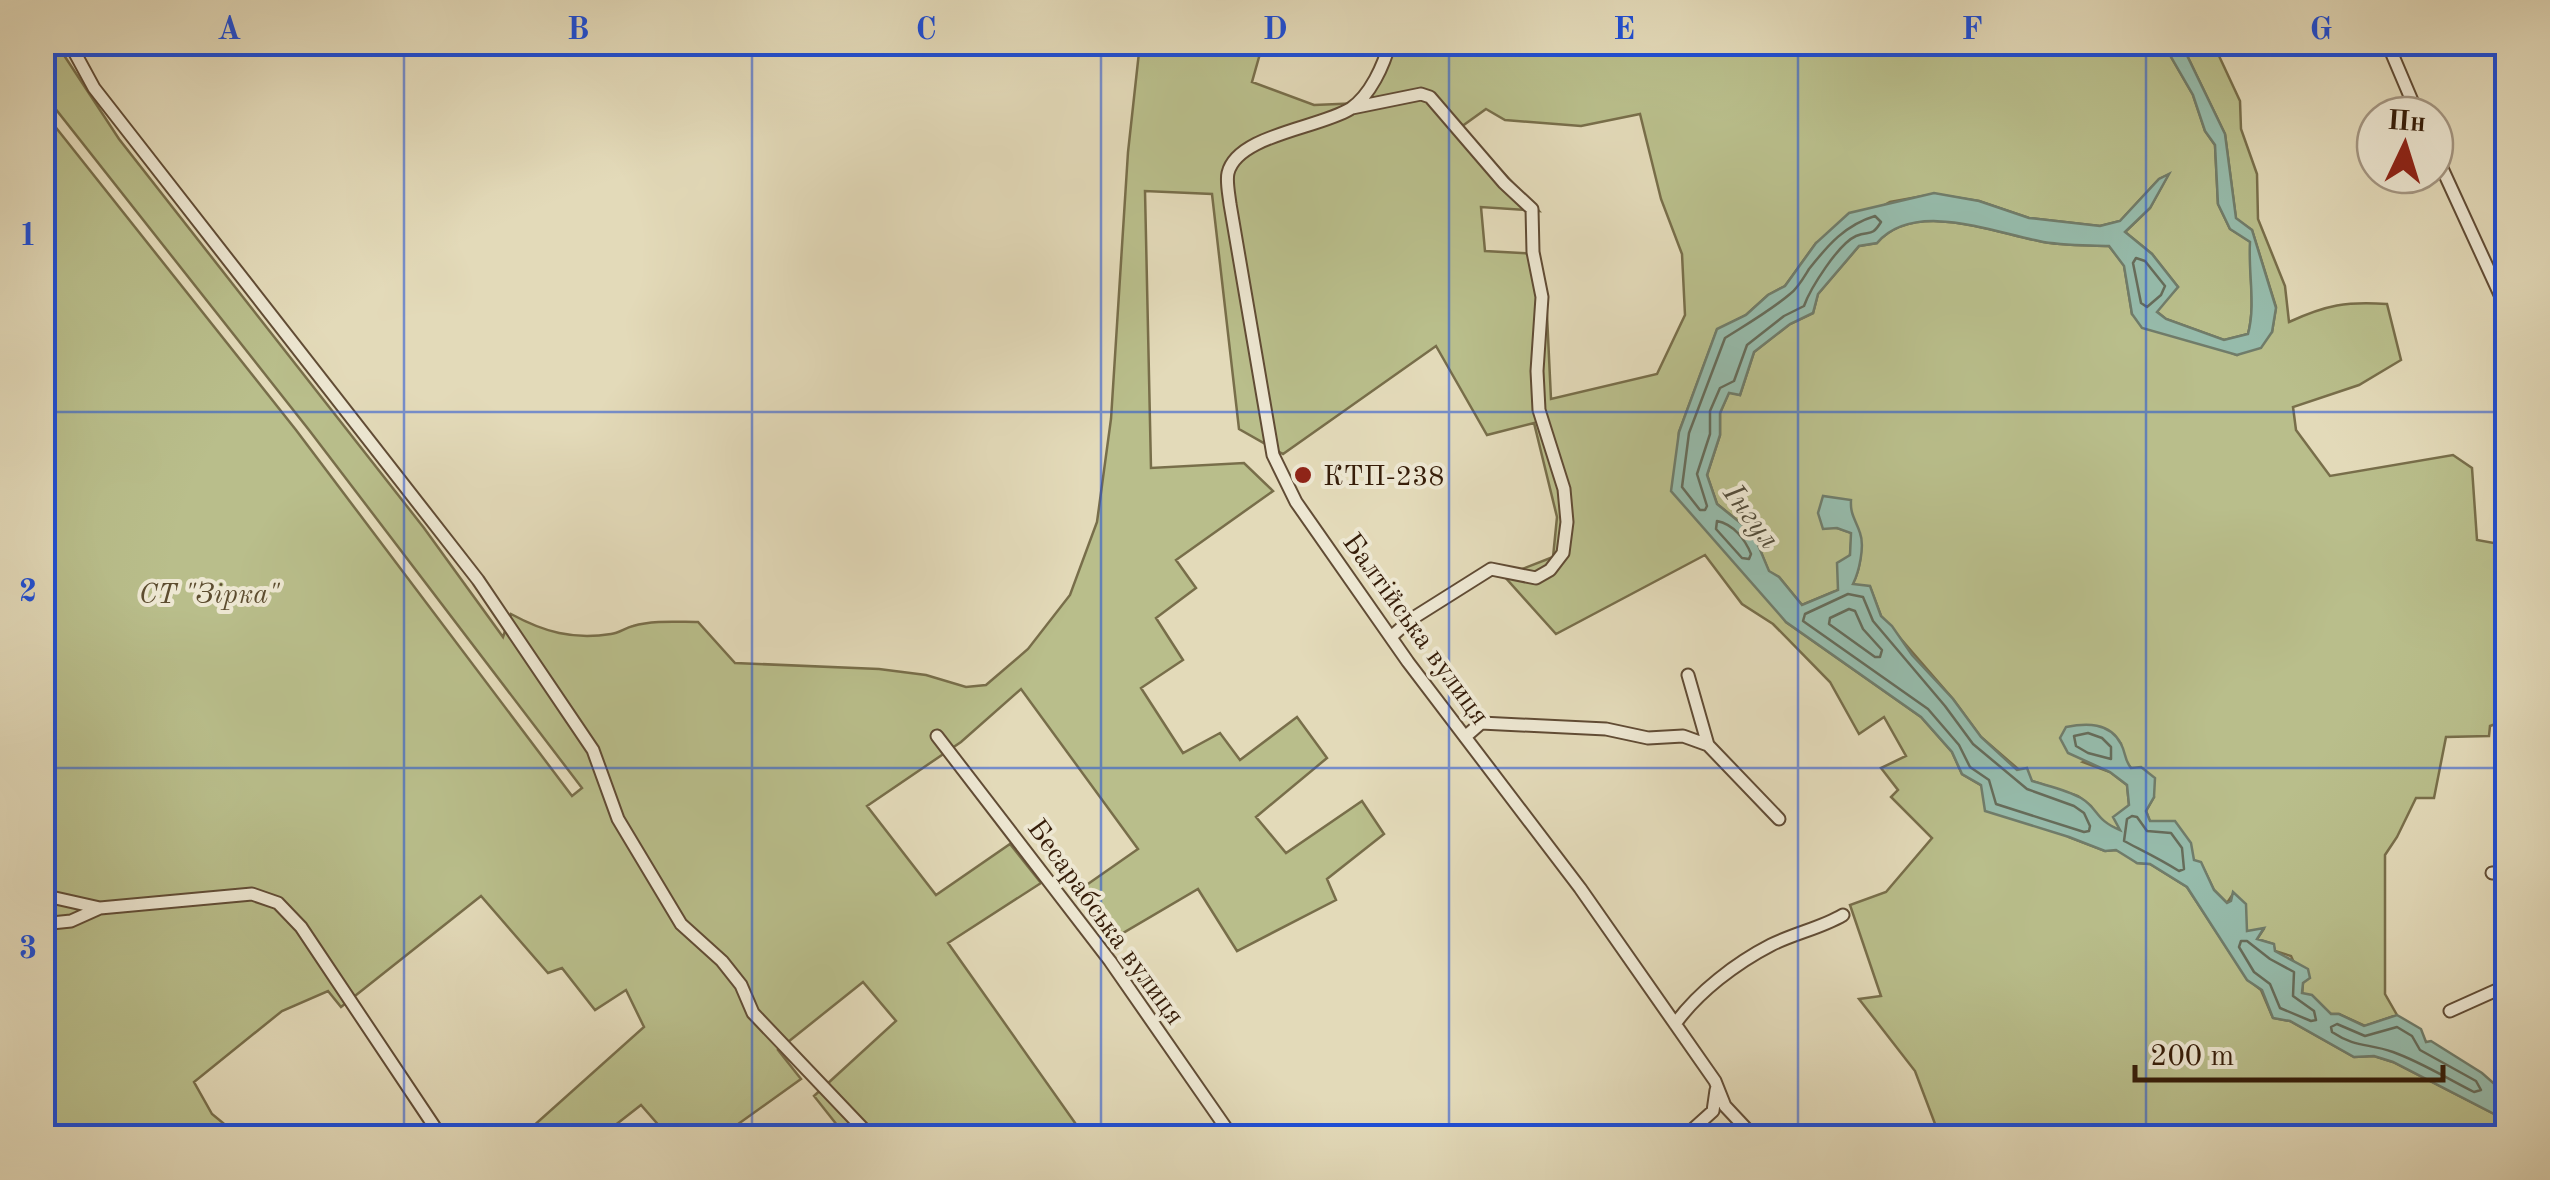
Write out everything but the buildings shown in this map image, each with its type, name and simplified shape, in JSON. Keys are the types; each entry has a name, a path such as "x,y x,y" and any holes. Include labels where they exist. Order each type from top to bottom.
{"street":[{"path":"68,42 94,88 478,580 593,750 618,819 681,924 722,961 741,984 753,1013 872,1138"},
{"path":"1351,108 1371,86 1390,42"},
{"path":"2390,44 2410,95"},
{"name":"Балтійська вулиця","path":"1391,637 1410,620 1492,569 1536,578 1550,570 1563,552 1567,522 1564,489 1540,410 1537,371 1542,297 1533,252 1532,209 1504,184 1430,97 1421,94 1351,108 1288,134 1262,139 1243,150 1228,172 1273,455 1296,502 1391,637 1580,888 1715,1081 1725,1106 1755,1138"},
{"path":"2454,195 2508,312"},
{"path":"1688,675 1708,745"},
{"path":"1466,737 1482,723 1606,730 1648,738 1684,736 1708,745 1779,819"},
{"name":"Бесарабська вулиця","path":"937,736 1110,961 1233,1138"},
{"path":"2492,872 2508,872"},
{"path":"42,924 71,920 100,908 252,894 278,903 300,928 442,1138"},
{"path":"42,895 100,908"},
{"path":"1675,1024 1705,991 1768,946 1825,926 1844,915"},
{"path":"2450,1011 2508,985"},
{"path":"1683,1138 1713,1111 1715,1081"}],"green space":[{"name":"СТ \"Зірка\"","path":"43,43 56,43 119,139 424,528 503,637 511,614 547,630 584,636 649,623 698,622 735,663 879,669 926,675 966,687 986,685 1028,649 1070,595 1097,522 1111,419 1128,152 1140,43 1263,43 1252,82 1314,105 1362,103 1394,43 2163,43 2193,95 2205,131 2215,145 2218,204 2230,229 2251,242 2248,334 2224,340 2166,319 2156,311 2178,287 2152,254 2125,232 2150,208 2168,175 2159,179 2120,221 2100,226 2029,218 1979,201 1934,194 1890,202 1816,243 1785,286 1746,315 1717,330 1679,432 1677,460 1786,622 1921,717 1952,752 1962,774 2069,837 2105,851 2126,853 2137,863 2150,864 2187,887 2247,979 2261,990 2273,1018 2290,1021 2354,1057 2374,1056 2393,1062 2498,1116 2507,1125 2507,1137 1940,1137 1915,1071 1859,999 1881,996 1850,905 1886,892 1932,838 1891,797 1898,790 1881,768 1906,756 1884,717 1859,734 1830,682 1773,624 1742,604 1705,555 1556,634 1504,576 1553,557 1557,517 1534,423 1487,435 1436,346 1283,454 1239,429 1212,194 1145,191 1151,468 1244,463 1273,491 1176,560 1196,588 1156,618 1183,660 1141,688 1183,753 1220,733 1240,760 1297,717 1327,758 1256,817 1286,853 1362,801 1384,834 1327,879 1336,900 1237,951 1198,889 1111,940 1075,893 1138,849 1021,689 961,742 867,806 936,895 1010,844 1041,883 948,943 1085,1137 833,1137 841,1130 814,1096 896,1021 863,982 778,1050 801,1079 720,1137 669,1137 641,1105 600,1137 521,1137 644,1027 626,990 595,1010 562,968 548,973 481,896 341,1007 328,991 282,1011 194,1082 212,1114 240,1137 43,1137 42,110 296,430 572,796 582,788 309,430 43,93","holes":["1486,109 1505,120 1581,126 1640,114 1661,199 1682,254 1685,315 1657,374 1551,399 1546,294 1537,254 1485,251 1481,207 1539,211 1461,127"]},
{"path":"2181,43 2213,43 2240,101 2241,129 2257,174 2258,219 2285,286 2289,322 2337,306 2387,304 2401,360 2359,385 2293,407 2296,430 2330,476 2453,455 2472,468 2477,540 2505,545 2507,720 2490,726 2489,736 2446,737 2434,798 2416,798 2385,855 2385,994 2397,1015 2365,1026 2331,1014 2302,994 2303,983 2291,956 2257,939 2263,930 2247,932 2233,894 2227,903 2214,890 2201,863 2150,822 2146,811 2154,797 2123,758 2121,744 2083,762 2110,772 2127,785 2129,805 2121,831 2099,821 2091,806 2078,796 2032,781 1981,737 1881,616 1870,587 1852,585 1860,549 1850,515 1837,528 1852,533 1850,555 1838,590 1802,605 1779,577 1769,572 1753,533 1717,504 1707,475 1720,435 1720,413 1729,392 1740,395 1754,352 1790,324 1813,313 1818,294 1859,246 1877,243 1893,230 1911,223 1954,222 2047,243 2109,246 2124,265 2132,314 2237,355 2272,332 2276,307 2252,230 2236,219 2225,134"}],"water":[{"path":"2163,43 2181,43 2225,134 2236,218 2252,230 2276,308 2272,332 2261,348 2237,355 2142,328 2132,314 2124,266 2109,246 2047,243 1954,222 1911,223 1893,230 1877,243 1859,246 1818,294 1813,313 1790,324 1754,352 1740,395 1729,393 1720,413 1720,435 1707,475 1717,504 1753,533 1769,571 1802,605 1838,590 1837,563 1850,555 1851,533 1823,529 1818,513 1823,496 1851,500 1862,545 1853,584 1870,586 1881,616 1981,737 2017,770 2027,768 2032,781 2081,798 2120,830 2113,817 2129,805 2127,785 2110,772 2068,753 2060,738 2066,727 2074,726 2097,726 2111,732 2131,768 2141,767 2155,778 2154,797 2146,811 2150,821 2175,821 2191,843 2194,860 2201,862 2214,890 2227,903 2233,892 2246,904 2247,931 2264,928 2257,939 2274,944 2275,951 2308,969 2310,978 2303,983 2302,993 2312,995 2331,1014 2364,1026 2397,1015 2421,1029 2426,1042 2431,1041 2482,1073 2507,1095 2507,1125 2498,1116 2393,1062 2374,1056 2354,1057 2290,1021 2273,1018 2262,990 2247,980 2187,887 2150,864 2137,863 2116,850 2105,851 1985,811 1981,785 1962,774 1952,752 1921,717 1786,622 1671,491 1679,432 1717,329 1746,315 1785,286 1816,243 1849,213 1934,193 1979,201 2029,218 2100,226 2120,221 2159,179 2169,174 2150,208 2125,232 2152,254 2178,287 2157,312 2224,340 2248,334 2250,242 2230,229 2218,204 2215,145 2205,131 2193,95"}],"place":[{"name":"КТП-238","path":"1303,475"}],"water label":[{"name":"Інгул","path":"1752,516"}]}
